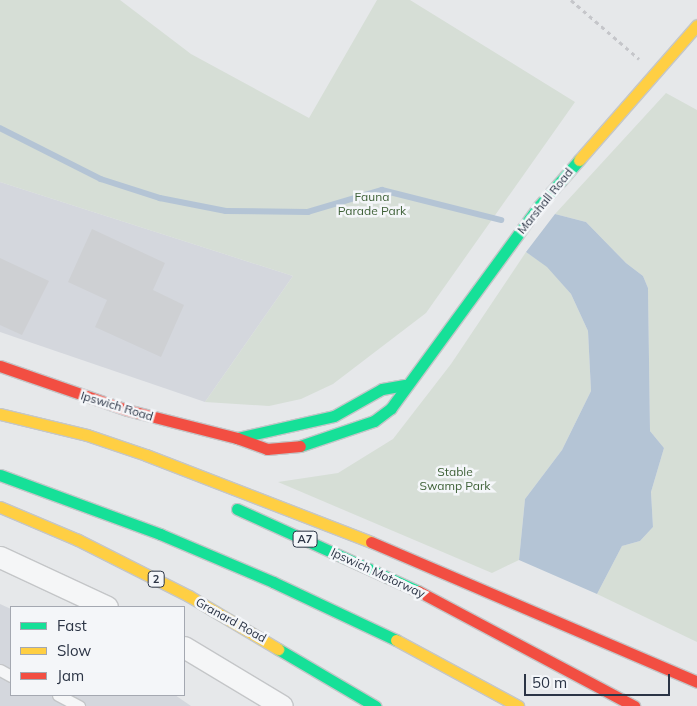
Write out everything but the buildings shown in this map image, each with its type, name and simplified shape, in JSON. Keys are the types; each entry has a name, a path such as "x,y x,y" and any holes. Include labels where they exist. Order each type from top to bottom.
{"main road":[{"name":"Marshall Road","path":"237,438 267,449 294,449 322,442 374,421 391,408 405,385 539,206 697,25"},
{"name":"Ipswich Road","path":"0,366 127,410 237,438"},
{"path":"237,438 334,416 382,389 405,385"},
{"path":"0,416 72,444"},
{"path":"0,416 87,435 182,469 374,543 697,682"},
{"path":"0,475 160,534 273,582 416,650 518,706"},
{"name":"Ipswich Motorway","path":"222,503 406,585 634,706"},
{"name":"Granard Road","path":"0,507 78,540 197,600 375,706"}],"street":[{"path":"0,556 105,606"},
{"path":"185,648 282,706"}],"lane":[{"path":"60,696 79,706"}],"path":[{"path":"571,0 655,72"}],"shaded area":[{"path":"0,182 293,276 205,402 0,332"},
{"path":"0,604 10,609 10,696 176,696 191,706 0,706"}],"green space":[{"name":"Fauna Parade Park","path":"0,0 120,0 191,54 309,118 377,0 410,0 575,102 426,313 333,384 301,399 269,406 205,402 293,276 0,182"},
{"path":"666,93 697,110 697,642 597,594 622,546 640,541 653,527 651,492 664,448 650,431 648,288 643,276 626,263 586,222 555,214"},
{"name":"Stable Swamp Park","path":"526,252 548,267 571,294 588,331 591,391 562,450 525,499 519,560 492,573 278,482 338,473 393,439 451,364"}],"water":[{"path":"555,214 586,222 626,263 643,276 648,288 650,431 664,448 651,492 653,527 640,541 622,546 597,594 519,560 525,499 562,450 591,391 588,331 571,294 547,267 526,252"}],"waterway":[{"path":"0,128 101,179 160,198 226,211 308,212 382,190 501,220"}],"traffic: fast":[{"path":"300,446 374,421 391,408 539,206 579,160"},
{"path":"237,438 334,416 382,389 405,385"},
{"path":"0,475 160,534 273,582 396,640"},
{"path":"237,509 418,591"},
{"path":"278,649 375,706"}],"traffic: slow":[{"path":"579,160 697,25"},
{"path":"0,414 87,435 146,455 371,542"},
{"path":"0,507 78,540 189,596 278,649"},
{"path":"396,640 518,706"}],"traffic: jam":[{"path":"0,366 127,410 237,438 267,449 300,446"},
{"path":"371,542 697,682"},
{"path":"418,591 634,706"}]}
